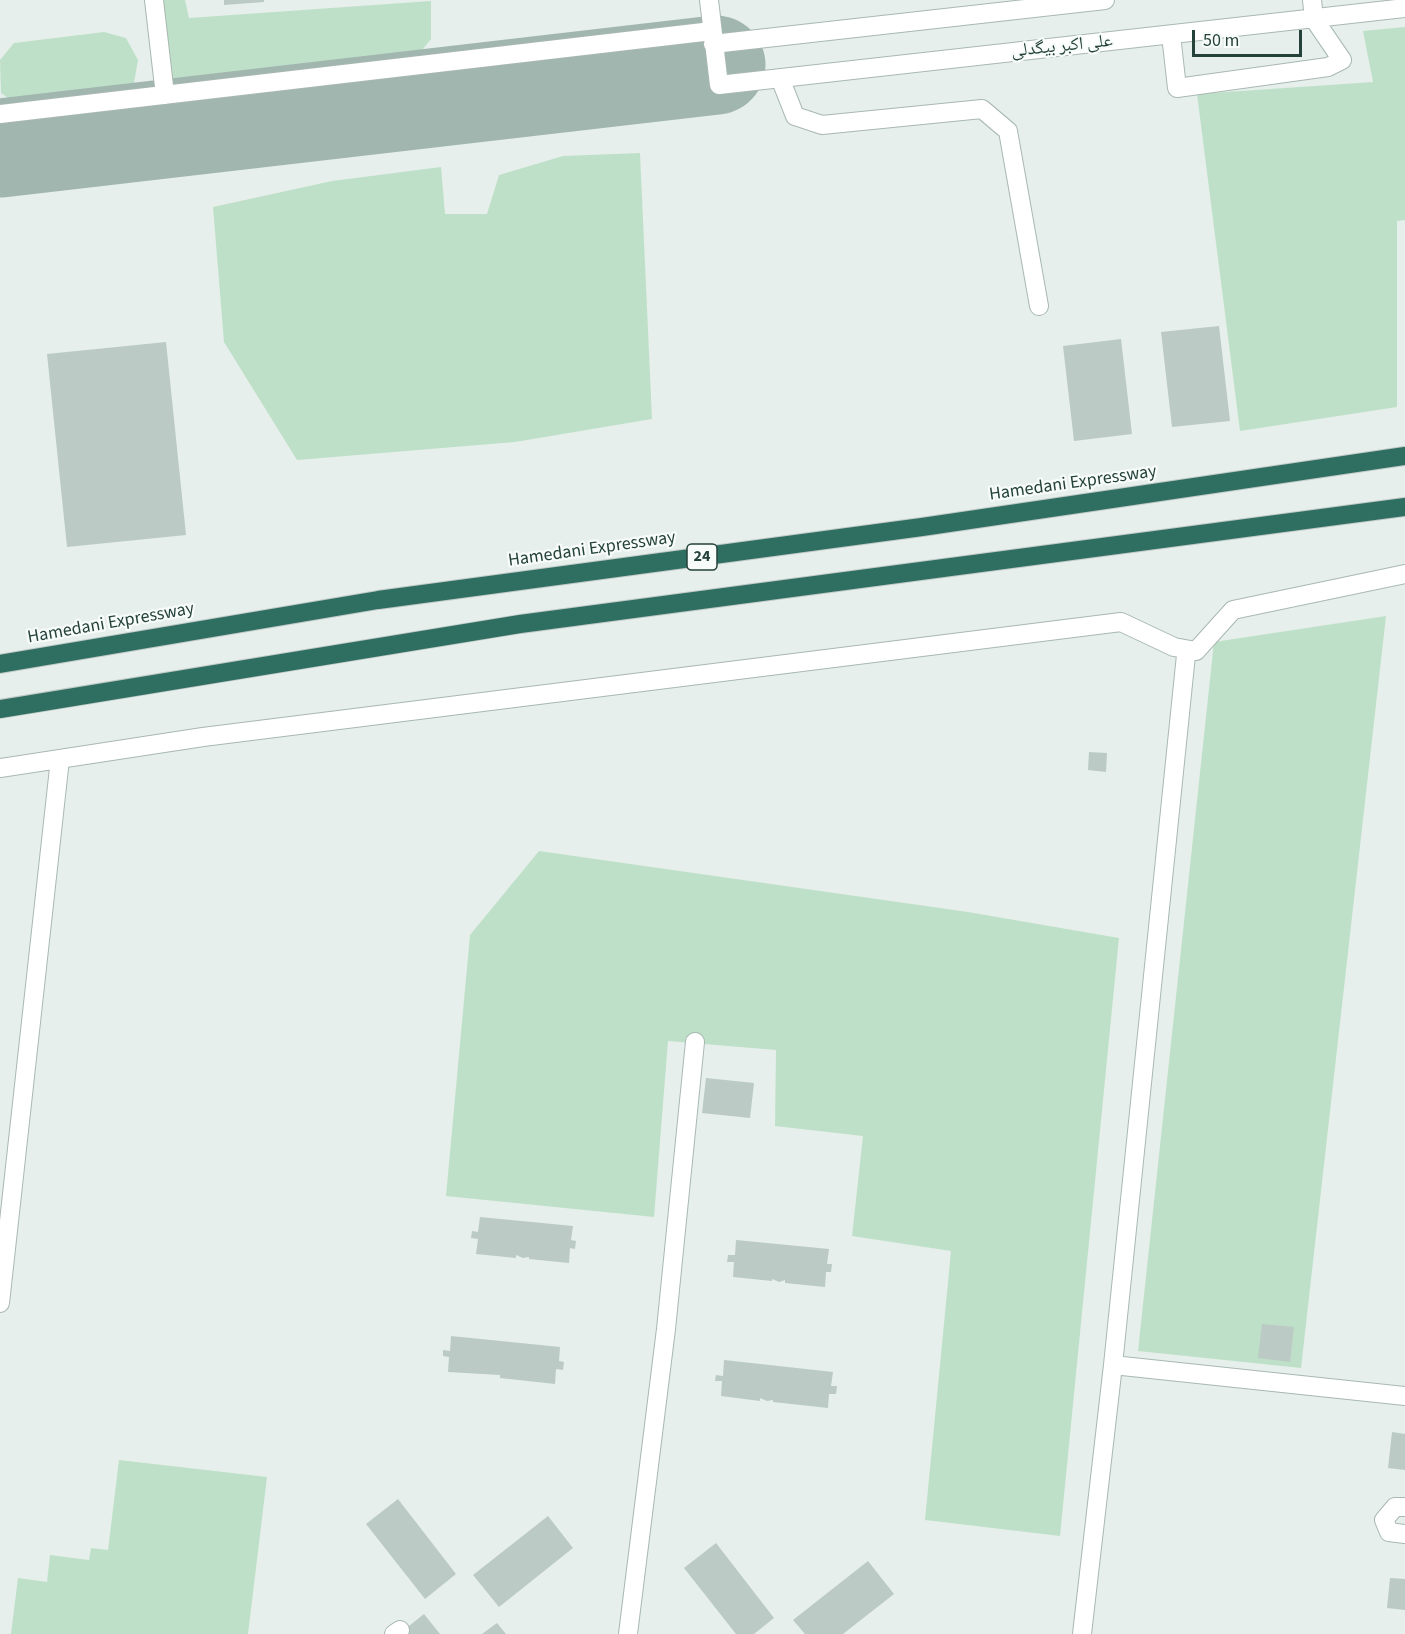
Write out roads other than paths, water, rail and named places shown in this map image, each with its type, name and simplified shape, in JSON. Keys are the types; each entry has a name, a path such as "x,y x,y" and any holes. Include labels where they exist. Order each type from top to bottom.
{"highway":[{"name":"Hamedani Expressway","path":"0,664 378,600 910,529 1405,456"},
{"name":"24","path":"0,709 520,624 1405,507"}],"lane":[{"path":"154,0 165,95"},
{"path":"709,0 712,37"},
{"path":"0,114 712,37 1105,0"},
{"path":"1171,34 1177,87 1328,67 1342,60 1314,19 1312,0"},
{"name":"علی اکبر بیگدلی","path":"712,37 719,85 1405,8"},
{"path":"780,78 795,116 822,125 982,109 1008,131 1039,306"},
{"path":"0,768 203,737 1121,622 1174,647 1196,651 1233,610 1405,574"},
{"path":"1082,1634 1113,1365 1186,655"},
{"path":"0,1303 60,759"},
{"path":"628,1634 666,1329 695,1042"},
{"path":"1113,1365 1405,1396"},
{"path":"1405,1507 1395,1506 1384,1520 1389,1532 1405,1534"}]}
